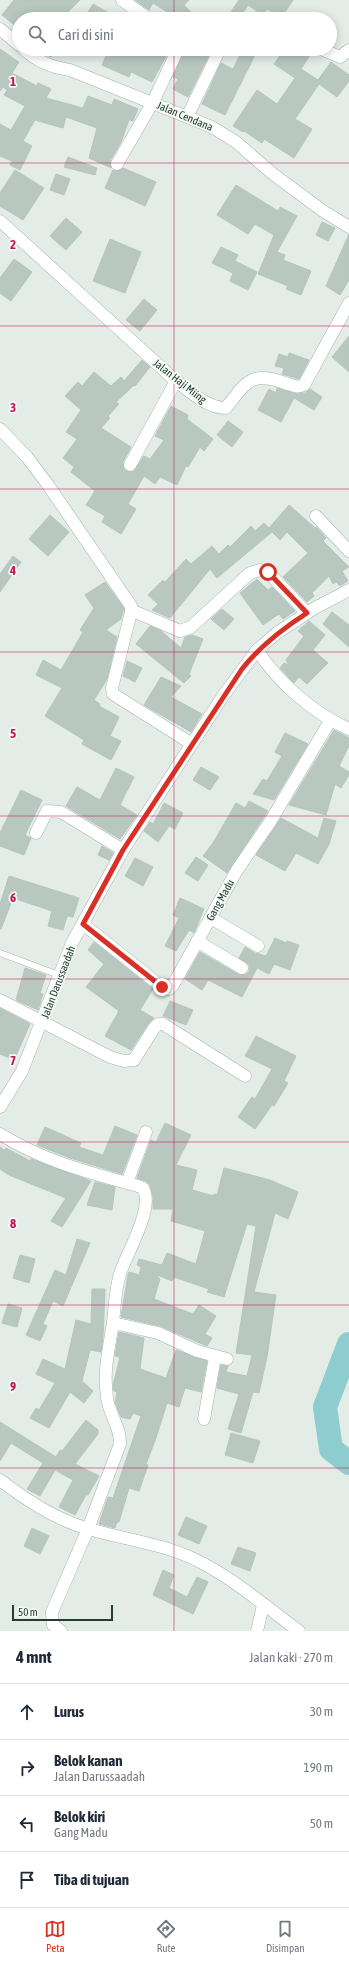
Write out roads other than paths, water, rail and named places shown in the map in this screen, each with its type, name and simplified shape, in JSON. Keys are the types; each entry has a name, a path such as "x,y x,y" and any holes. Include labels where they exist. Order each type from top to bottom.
{"street":[{"path":"122,0 139,12"},
{"path":"0,29 12,39"},
{"path":"337,56 340,57 349,50"},
{"name":"Jalan Cendana","path":"32,56 51,67 70,70 188,115 212,127 236,142 273,174 323,211 349,227"},
{"path":"118,164 153,102 175,56"},
{"path":"188,115 217,56"},
{"name":"Jalan Haji Miing","path":"0,221 176,380 200,399 218,408 226,408 243,385 259,378 269,377 300,387 304,385 345,320 349,303"},
{"path":"130,465 176,380"},
{"path":"0,429 27,457 48,484 128,601 131,610 112,688 113,694 192,744"},
{"path":"316,516 349,552"},
{"path":"131,610 180,631 191,627 250,573 260,570 268,572 307,613"},
{"name":"Jalan Darussaadah","path":"0,1107 22,1071 42,1022 65,958 123,850 242,669 257,650 277,633 307,613 349,590"},
{"path":"257,650 266,664 281,680 330,721 349,729"},
{"name":"Gang Madu","path":"83,924 162,987 169,988 173,985 238,870 270,822 330,721"},
{"path":"36,833 44,815 47,811 53,810 61,812 123,850"},
{"path":"211,918 258,946"},
{"path":"197,941 242,968"},
{"path":"0,1000 110,1057 124,1061 134,1060 154,1028 158,1024 163,1024 245,1076"},
{"path":"127,1183 146,1132"},
{"path":"0,1134 24,1148 74,1169 144,1188 146,1193 145,1208 135,1240 120,1273 115,1295 113,1323 104,1377 109,1411 121,1437 120,1444 88,1529 52,1612 53,1625 61,1631"},
{"path":"113,1323 158,1332 192,1349 227,1360"},
{"path":"204,1419 215,1357"},
{"path":"0,1480 42,1509 88,1529 168,1549 193,1558 217,1572 299,1631"},
{"path":"257,1631 263,1605"}],"lane":[{"path":"0,953 59,975"}],"waterway":[{"path":"349,1344 325,1407 331,1449 349,1463"}]}
